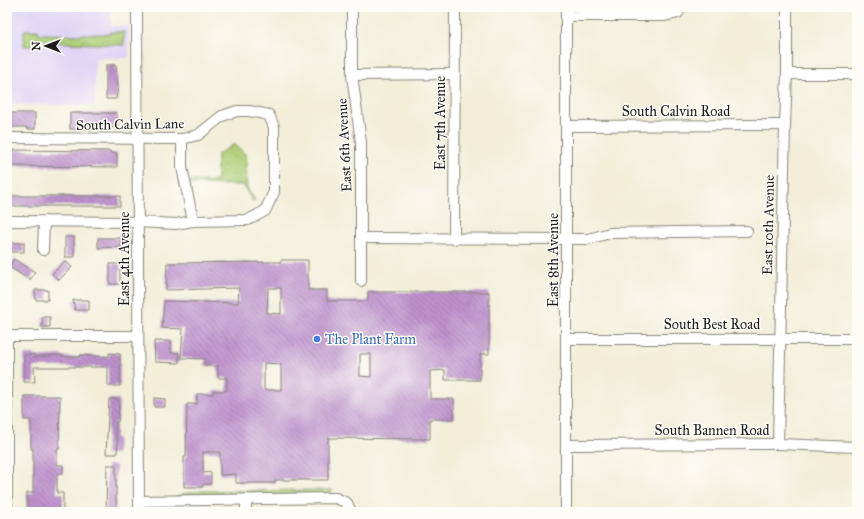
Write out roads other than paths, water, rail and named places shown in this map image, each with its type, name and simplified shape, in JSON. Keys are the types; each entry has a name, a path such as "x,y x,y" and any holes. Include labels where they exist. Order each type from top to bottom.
{"street":[{"name":"East 4th Avenue","path":"137,7 139,512"},
{"name":"East 6th Avenue","path":"352,7 352,75 361,142 361,282"},
{"name":"East 7th Avenue","path":"454,7 454,239"},
{"name":"East 10th Avenue","path":"778,444 784,124 787,74 787,7"},
{"path":"566,11 663,16 679,10"},
{"name":"East 8th Avenue","path":"566,11 566,512"},
{"path":"352,75 454,74"},
{"path":"787,74 857,74"},
{"name":"South Calvin Lane","path":"7,138 182,139 198,135 222,116 237,111 249,111 269,115 274,127 274,192 265,211 248,220 193,221"},
{"name":"South Calvin Road","path":"567,126 784,124"},
{"path":"7,221 138,222 176,224 193,221 182,166 182,139"},
{"path":"43,250 44,222"},
{"path":"361,238 588,239 610,233 747,231"},
{"path":"7,512 7,336 138,336"},
{"name":"South Best Road","path":"567,339 780,338 857,340"},
{"name":"South Bannen Road","path":"567,445 778,444 857,447"},
{"path":"139,501 177,502 246,498 336,498 349,508"},
{"path":"246,498 246,512"}],"place":[{"name":"The Plant Farm","path":"317,339"}]}
